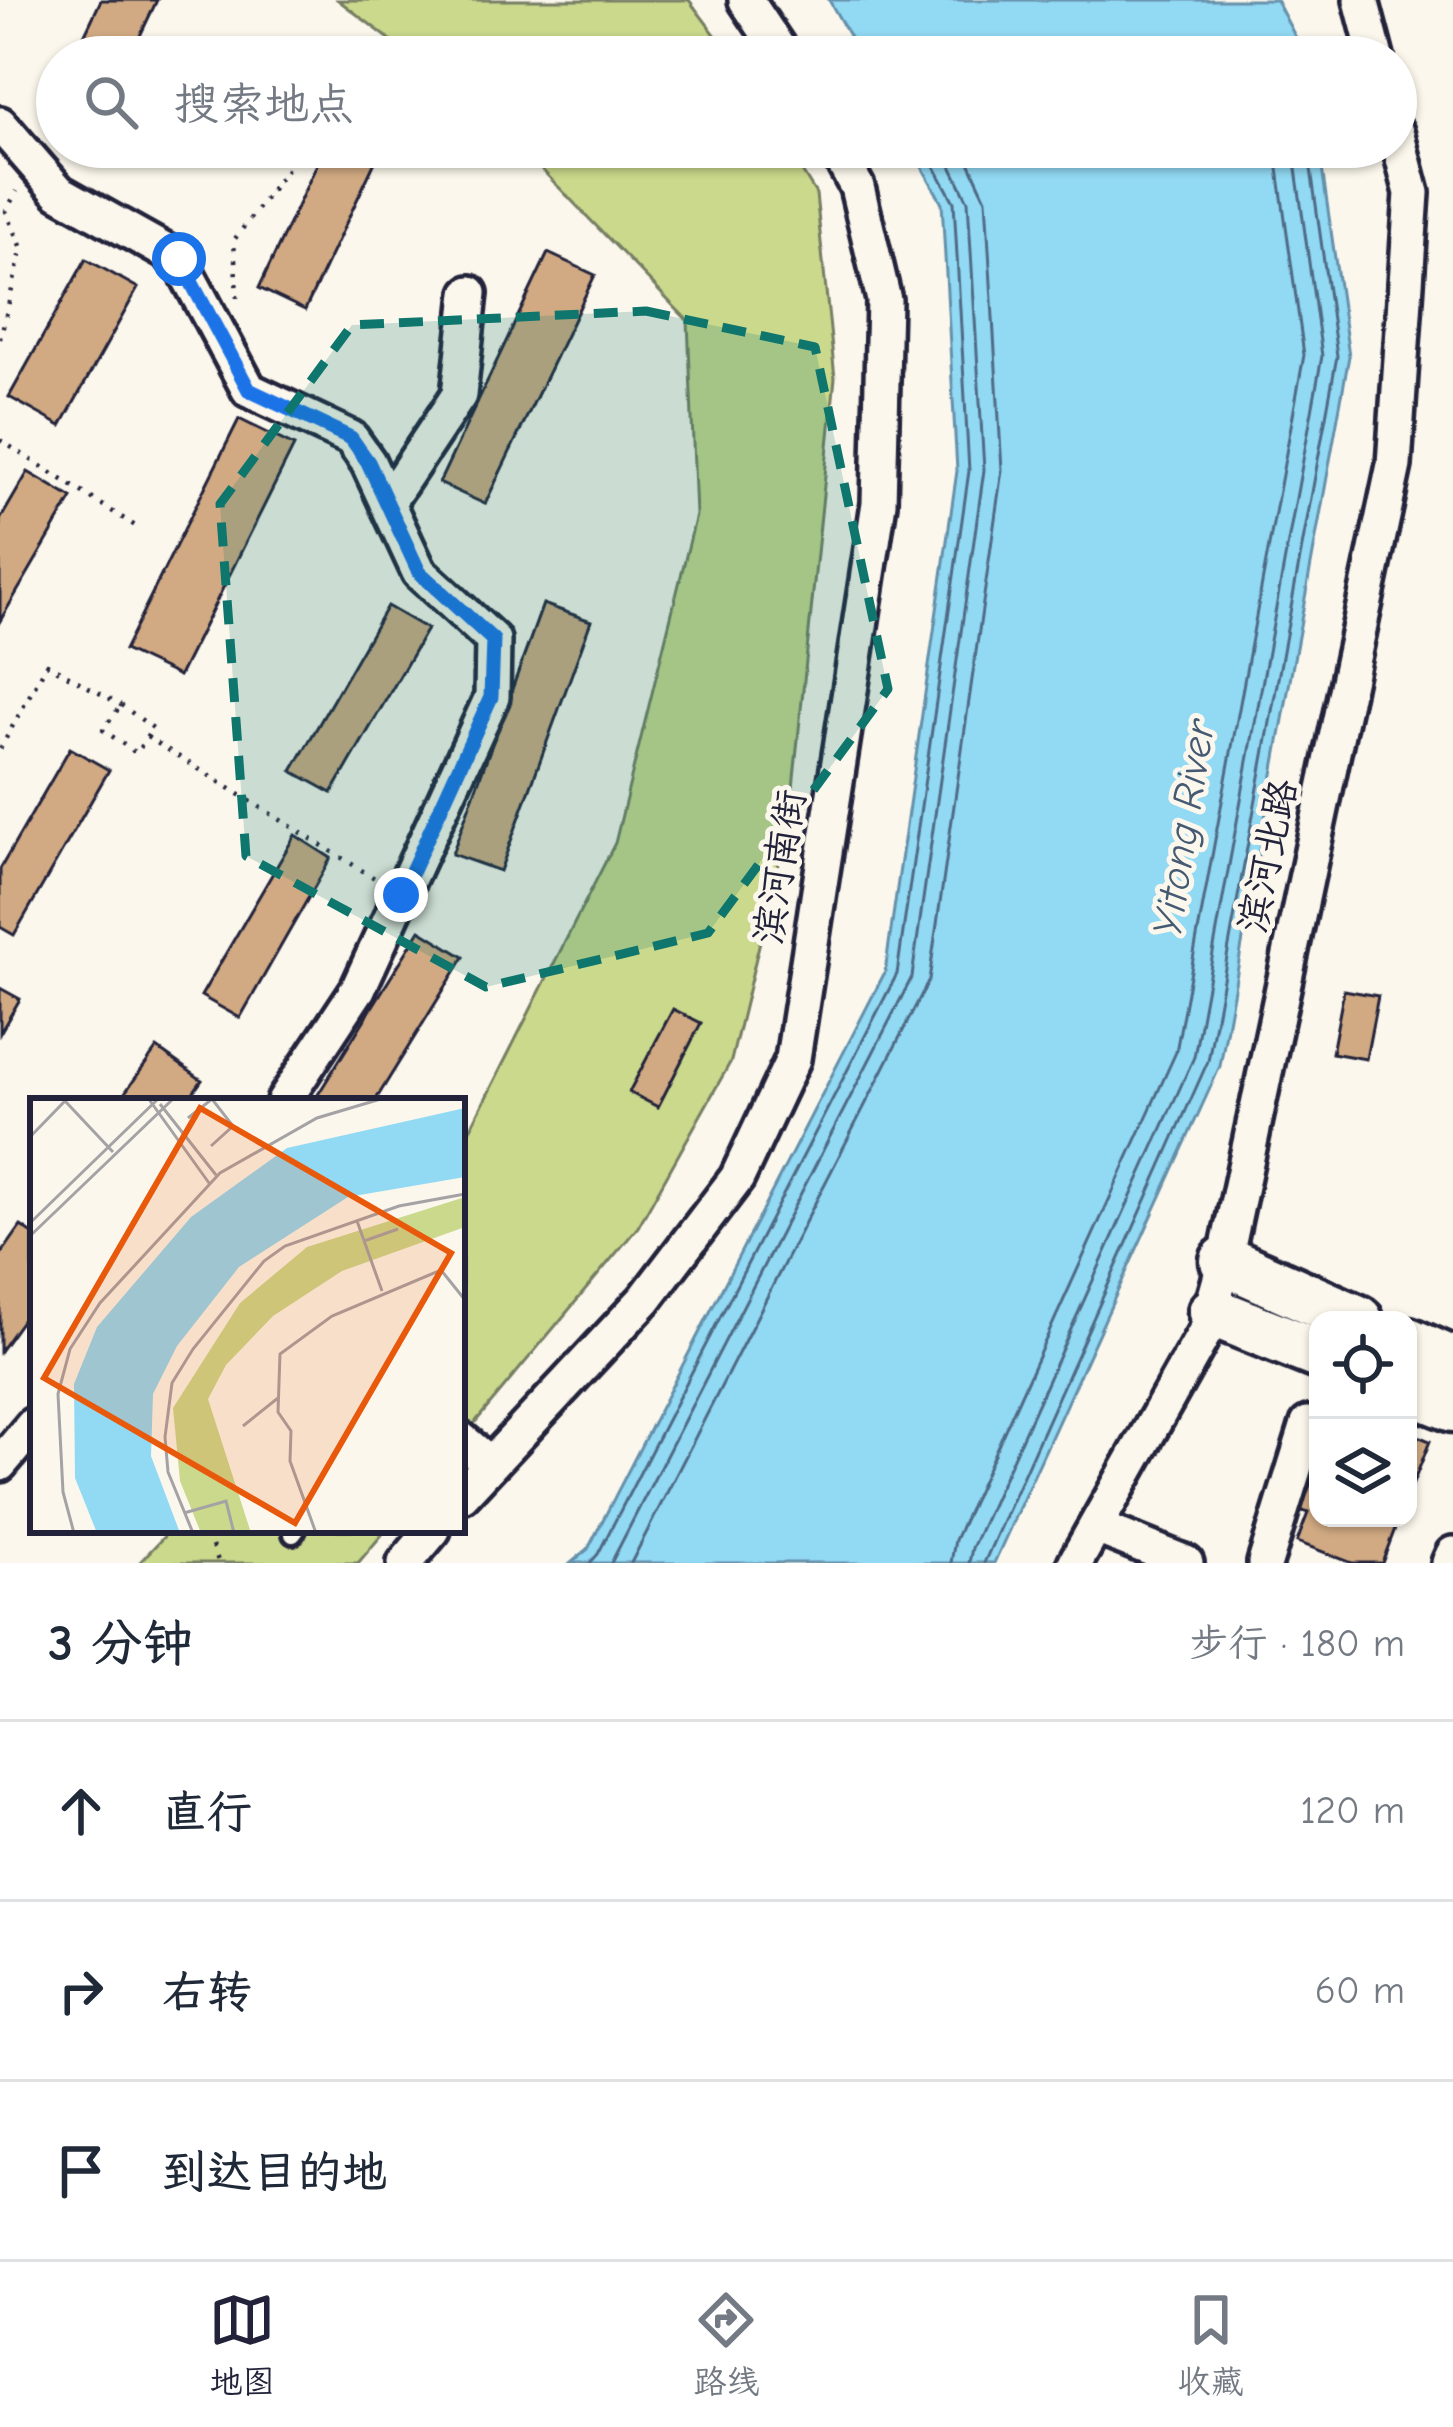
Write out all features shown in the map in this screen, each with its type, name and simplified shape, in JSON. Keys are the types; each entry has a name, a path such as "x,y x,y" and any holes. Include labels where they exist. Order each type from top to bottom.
{"street":[{"path":"746,0 770,36"},
{"path":"1361,0 1370,36"},
{"path":"0,124 36,165"},
{"path":"39,168 59,192 179,259 249,390 351,438 368,462 419,572 493,640 491,697 358,989 286,1098"},
{"name":"滨河南街","path":"465,1491 645,1299 737,1178 793,1059 879,502 884,300 857,187 847,168"},
{"name":"滨河北路","path":"1075,1563 1213,1312 1225,1262 1394,465 1412,193 1405,168"},
{"path":"387,503 459,395 470,293"},
{"path":"1225,1262 1337,1311"},
{"path":"1213,1312 1309,1350"},
{"path":"1417,1346 1453,1362"},
{"path":"1417,1393 1453,1407"},
{"path":"1264,1563 1308,1424"},
{"path":"0,1464 30,1429"},
{"path":"465,1443 489,1463"},
{"path":"1097,1528 1186,1563"},
{"path":"405,1563 430,1533"},
{"path":"1449,1563 1453,1554"}],"path":[{"path":"0,339 22,248 6,211 33,161"},
{"path":"218,332 237,314 234,240 288,168"},
{"path":"0,440 140,529"},
{"path":"0,749 47,664 121,705 153,728 136,753 103,730 121,705"},
{"path":"147,737 401,895"},
{"path":"212,1546 219,1563"}],"highlighted area":[{"path":"646,311 815,347 888,689 708,933 486,987 246,856 220,504 352,325"}],"green space":[{"path":"338,0 689,0 716,36 385,36"},
{"path":"540,168 800,168 816,194 835,378 790,817 731,1061 638,1227 465,1434 465,1139 615,843 696,515 688,321"},
{"path":"167,1533 383,1533 358,1563 139,1563"}],"water":[{"path":"829,0 1276,0 1295,36 849,36"},
{"name":"Yitong River","path":"923,168 1322,168 1349,356 1220,1066 994,1563 571,1563 588,1549 885,972 957,471 942,203"}],"building":[{"path":"101,0 157,0 140,36 84,36"},
{"path":"315,168 372,168 305,310 259,288"},
{"path":"548,253 595,275 485,504 439,483"},
{"path":"86,259 138,288 61,426 9,397"},
{"path":"239,419 294,446 179,676 124,650"},
{"path":"28,472 72,498 0,621 0,520"},
{"path":"543,604 591,621 500,871 452,854"},
{"path":"387,606 427,629 332,793 292,771"},
{"path":"70,748 109,770 14,935 0,927 0,869"},
{"path":"295,835 331,858 240,1018 201,996"},
{"path":"420,930 464,957 377,1098 316,1098"},
{"path":"0,988 20,999 0,1033"},
{"path":"1344,990 1378,996 1366,1059 1332,1053"},
{"path":"673,1009 701,1023 658,1107 629,1092"},
{"path":"157,1048 202,1080 189,1098 121,1098"},
{"path":"21,1226 30,1232 30,1309 0,1351 0,1256"},
{"path":"1417,1436 1430,1441 1417,1474"},
{"path":"1309,1488 1309,1527 1396,1527 1382,1563 1352,1563 1297,1542 1308,1513 1300,1510"}],"route":[{"path":"179,259 249,390 351,438 368,462 419,572 493,640 491,697 401,895"}]}
